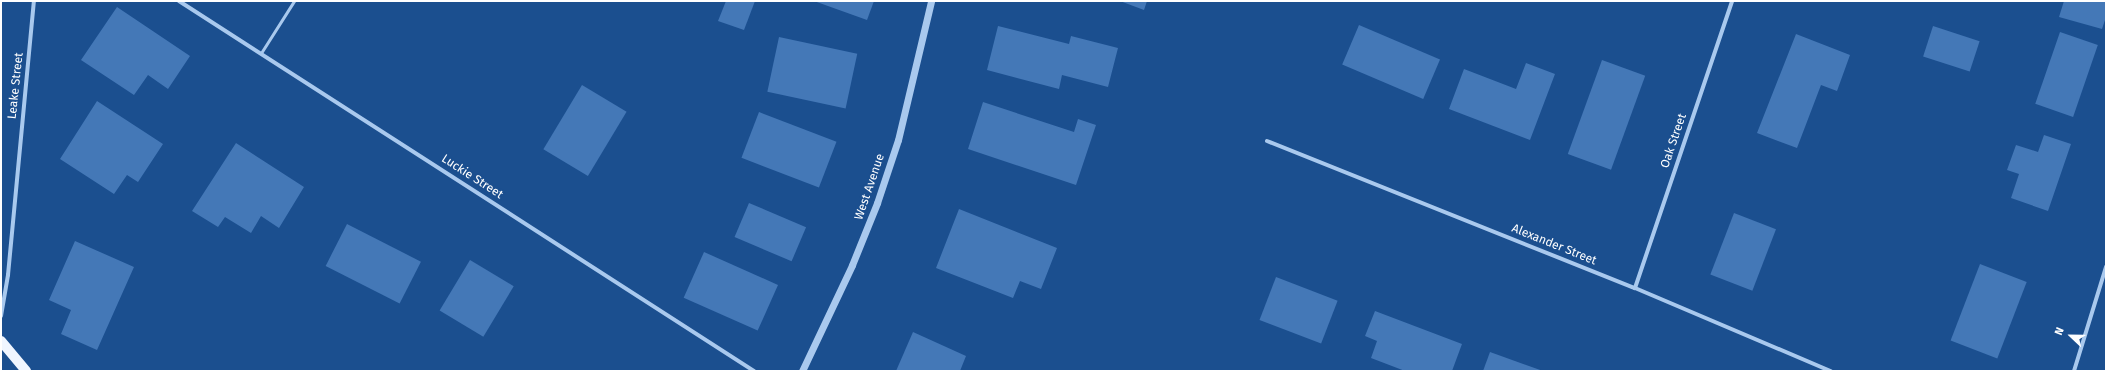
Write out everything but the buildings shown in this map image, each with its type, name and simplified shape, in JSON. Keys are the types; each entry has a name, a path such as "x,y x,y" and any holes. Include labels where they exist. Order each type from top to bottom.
{"main road":[{"path":"1,341 26,371"}],"street":[{"name":"Leake Street","path":"1,316 8,275 34,1"},
{"name":"Luckie Street","path":"179,1 754,371"},
{"name":"West Avenue","path":"802,371 852,265 877,204 898,140 931,1"},
{"name":"Oak Street","path":"1635,288 1732,1"},
{"name":"Alexander Street","path":"1268,141 1635,288 1831,371"},
{"path":"2074,371 2106,267"}],"lane":[{"path":"261,53 294,1"}]}
